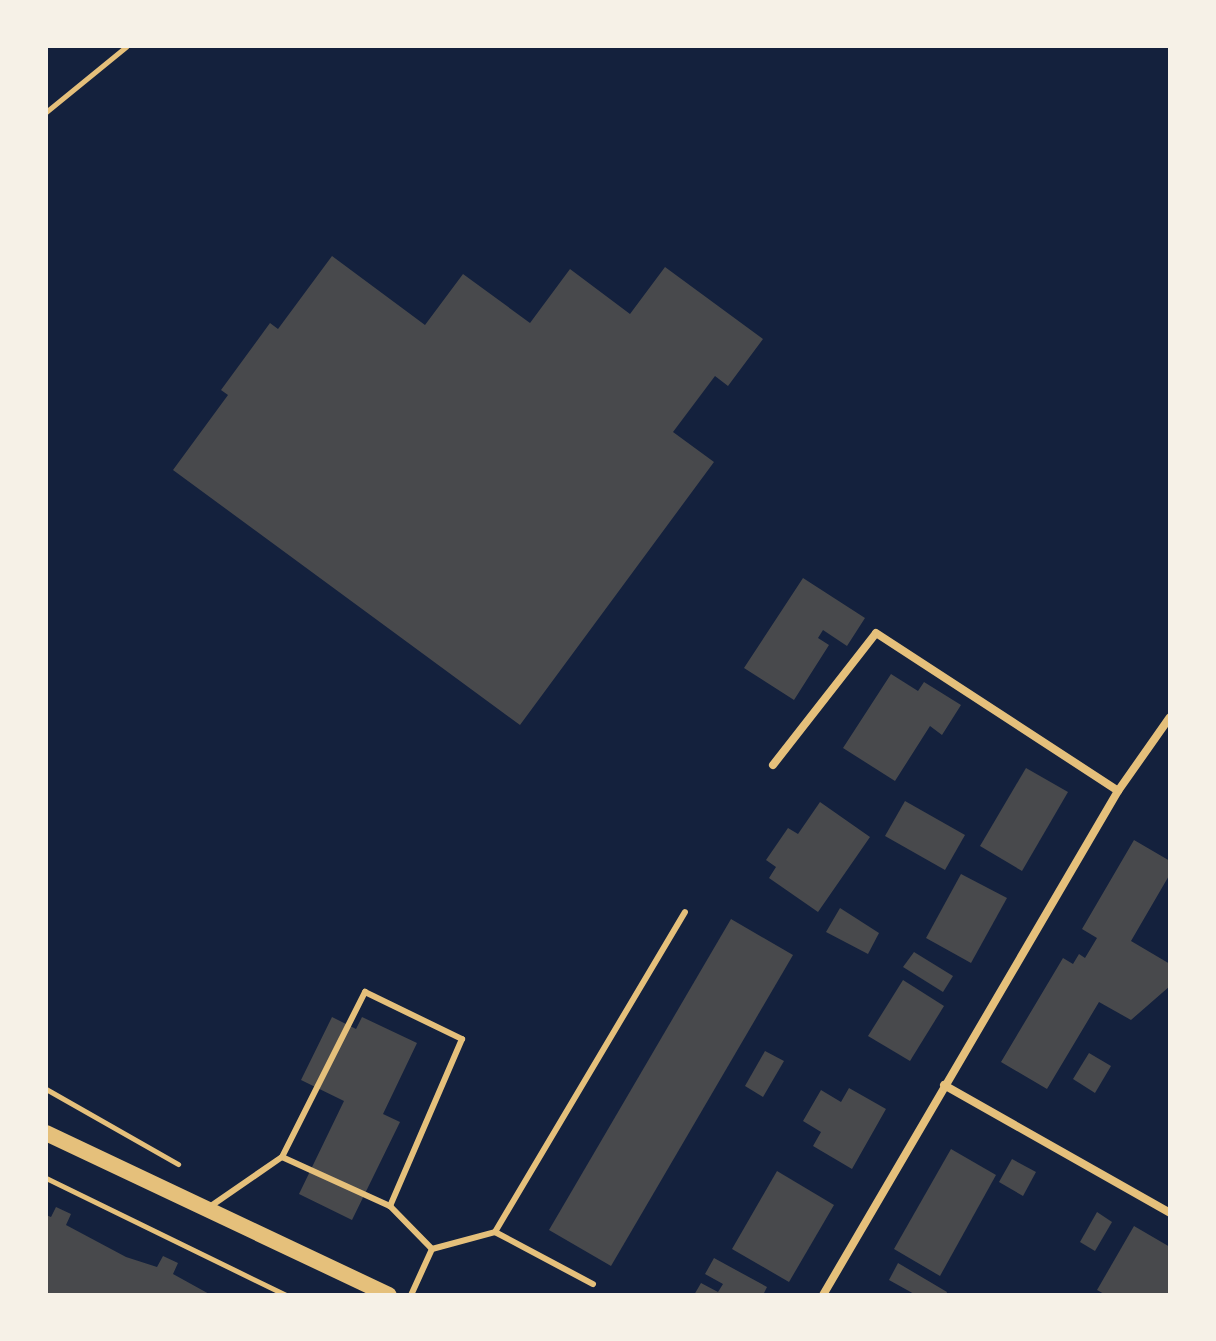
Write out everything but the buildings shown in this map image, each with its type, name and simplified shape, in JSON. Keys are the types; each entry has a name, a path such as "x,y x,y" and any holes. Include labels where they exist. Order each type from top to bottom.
{"main road":[{"path":"46,1133 389,1295"}],"street":[{"path":"773,765 876,633 1118,791"},
{"path":"823,1295 1118,791 1170,717"},
{"path":"944,1085 1170,1213"}],"lane":[{"path":"495,1232 685,912"},
{"path":"208,1208 282,1157 365,992 462,1039 390,1206"},
{"path":"282,1157 390,1206 432,1249"},
{"path":"432,1249 495,1232 593,1284"},
{"path":"411,1295 432,1249"}],"path":[{"path":"46,112 127,46"},
{"path":"46,1089 175,1160 208,1208"},
{"path":"46,1178 286,1295"}]}
